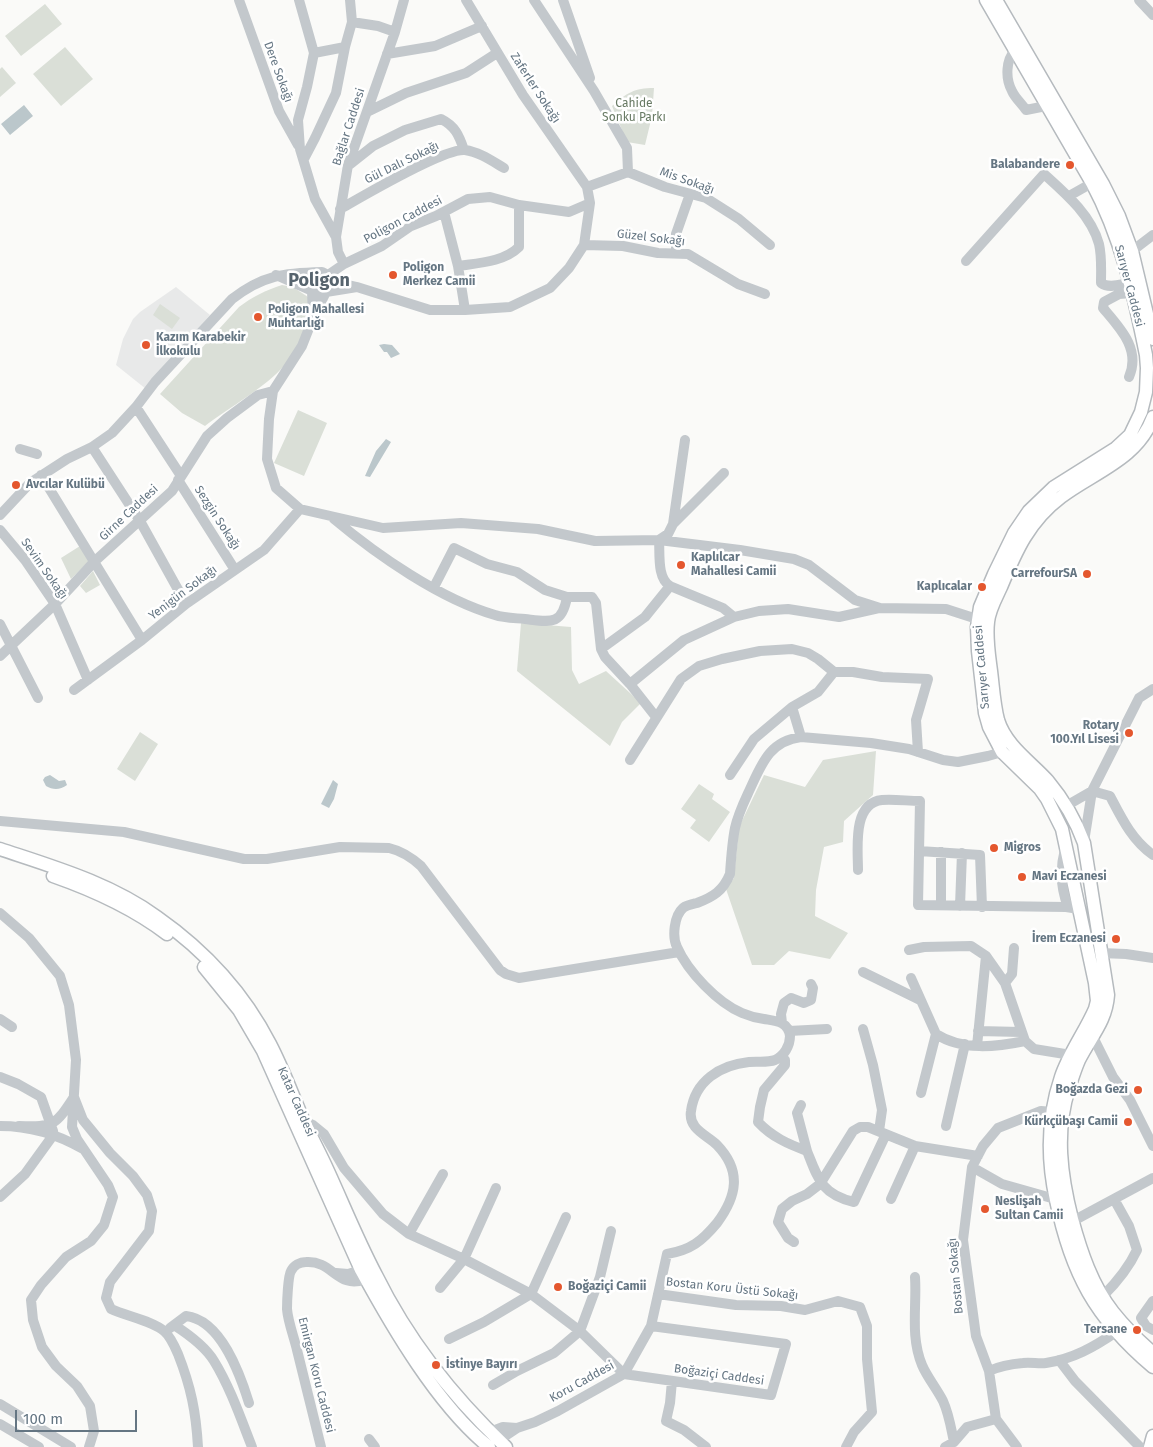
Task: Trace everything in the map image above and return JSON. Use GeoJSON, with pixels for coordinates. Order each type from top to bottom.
{"type":"FeatureCollection","features":[{"type":"Feature","properties":{"kind":"main road","name":"Sarıyer Caddesi"},"geometry":{"type":"LineString","coordinates":[[986,0],[1092,183],[1114,230],[1123,255],[1148,368],[1146,392],[1141,412],[1130,434],[1116,448],[1054,487],[1029,511],[1014,533],[980,607],[983,621],[978,650],[989,727],[1048,799],[1062,829],[1073,908],[1095,983],[1097,1001],[1075,1057],[1068,1093],[1058,1112],[1062,1170],[1063,1234],[1075,1268],[1093,1301],[1116,1332],[1137,1346],[1153,1353]]}},
{"type":"Feature","properties":{"kind":"main road","name":"Sarıyer Caddesi"},"geometry":{"type":"LineString","coordinates":[[996,0],[1103,184],[1119,216],[1132,251],[1153,339]]}},
{"type":"Feature","properties":{"kind":"main road","name":"Sarıyer Caddesi"},"geometry":{"type":"LineString","coordinates":[[983,621],[993,605],[1018,548],[1033,523],[1063,496],[1131,452],[1145,434],[1153,417]]}},
{"type":"Feature","properties":{"kind":"main road","name":"Sarıyer Caddesi"},"geometry":{"type":"LineString","coordinates":[[1007,748],[1048,781],[1066,806],[1084,843],[1108,1000],[1104,1019],[1093,1037],[1075,1057]]}},
{"type":"Feature","properties":{"kind":"main road"},"geometry":{"type":"LineString","coordinates":[[1062,829],[1066,806]]}},
{"type":"Feature","properties":{"kind":"main road"},"geometry":{"type":"LineString","coordinates":[[1065,847],[1076,841],[1084,843]]}},
{"type":"Feature","properties":{"kind":"main road","name":"Katar Caddesi"},"geometry":{"type":"LineString","coordinates":[[0,848],[97,883],[156,916],[186,939],[226,979],[256,1019],[270,1044],[368,1272]]}},
{"type":"Feature","properties":{"kind":"main road","name":"Katar Caddesi"},"geometry":{"type":"LineString","coordinates":[[0,858],[96,892],[130,910],[190,952],[211,975],[239,1010],[263,1051],[368,1272],[423,1352],[493,1442]]}},
{"type":"Feature","properties":{"kind":"main road"},"geometry":{"type":"LineString","coordinates":[[1073,908],[1093,908]]}},
{"type":"Feature","properties":{"kind":"main road","name":"Sarıyer Caddesi"},"geometry":{"type":"LineString","coordinates":[[1061,1197],[1073,1221],[1077,1239],[1102,1296],[1153,1367]]}},
{"type":"Feature","properties":{"kind":"main road"},"geometry":{"type":"LineString","coordinates":[[1137,1346],[1153,1347]]}},
{"type":"Feature","properties":{"kind":"main road"},"geometry":{"type":"LineString","coordinates":[[1137,1346],[1153,1377]]}},
{"type":"Feature","properties":{"kind":"main road"},"geometry":{"type":"LineString","coordinates":[[1150,1447],[1153,1436]]}},
{"type":"Feature","properties":{"kind":"street","name":"Dere Sokağı"},"geometry":{"type":"LineString","coordinates":[[239,0],[279,111],[302,154]]}},
{"type":"Feature","properties":{"kind":"street"},"geometry":{"type":"LineString","coordinates":[[299,0],[314,53],[298,120],[302,154],[315,199],[336,237]]}},
{"type":"Feature","properties":{"kind":"street"},"geometry":{"type":"LineString","coordinates":[[302,154],[315,138],[336,93],[352,22],[350,0]]}},
{"type":"Feature","properties":{"kind":"street","name":"Bağlar Caddesi"},"geometry":{"type":"LineString","coordinates":[[344,264],[338,252],[336,237],[348,165],[395,32],[404,0]]}},
{"type":"Feature","properties":{"kind":"street","name":"Zaferler Sokağı"},"geometry":{"type":"LineString","coordinates":[[466,0],[523,96],[587,186]]}},
{"type":"Feature","properties":{"kind":"street"},"geometry":{"type":"LineString","coordinates":[[0,515],[17,495],[41,475],[67,459],[92,447],[112,433],[136,407],[155,382],[232,299],[254,283],[276,275],[322,272],[330,278],[430,310],[465,310],[510,306],[550,288],[569,268],[584,245],[590,203],[587,186],[628,172],[627,148],[594,91],[534,0]]}},
{"type":"Feature","properties":{"kind":"street"},"geometry":{"type":"LineString","coordinates":[[563,0],[594,91]]}},
{"type":"Feature","properties":{"kind":"street"},"geometry":{"type":"LineString","coordinates":[[1139,0],[1153,15]]}},
{"type":"Feature","properties":{"kind":"street"},"geometry":{"type":"LineString","coordinates":[[352,22],[378,26],[395,32]]}},
{"type":"Feature","properties":{"kind":"street"},"geometry":{"type":"LineString","coordinates":[[387,54],[435,46],[482,26]]}},
{"type":"Feature","properties":{"kind":"street"},"geometry":{"type":"LineString","coordinates":[[314,53],[345,47]]}},
{"type":"Feature","properties":{"kind":"street"},"geometry":{"type":"LineString","coordinates":[[1015,50],[1008,63],[1007,75],[1011,90],[1026,110],[1046,106]]}},
{"type":"Feature","properties":{"kind":"street"},"geometry":{"type":"LineString","coordinates":[[367,112],[406,93],[466,73],[497,53]]}},
{"type":"Feature","properties":{"kind":"street"},"geometry":{"type":"LineString","coordinates":[[348,165],[373,146],[405,130],[441,120],[449,123],[459,134],[464,150],[478,154],[504,168]]}},
{"type":"Feature","properties":{"kind":"street","name":"Gül Dalı Sokağı"},"geometry":{"type":"LineString","coordinates":[[340,208],[401,175],[438,158],[464,150]]}},
{"type":"Feature","properties":{"kind":"street","name":"Mis Sokağı"},"geometry":{"type":"LineString","coordinates":[[628,172],[666,187],[706,198],[731,214],[770,245]]}},
{"type":"Feature","properties":{"kind":"street"},"geometry":{"type":"LineString","coordinates":[[966,260],[1044,174],[1069,196],[1089,223],[1099,243],[1102,267],[1101,283],[1109,286],[1131,288]]}},
{"type":"Feature","properties":{"kind":"street"},"geometry":{"type":"LineString","coordinates":[[1069,196],[1092,183]]}},
{"type":"Feature","properties":{"kind":"street"},"geometry":{"type":"LineString","coordinates":[[676,254],[676,234],[690,194]]}},
{"type":"Feature","properties":{"kind":"street","name":"Poligon Caddesi"},"geometry":{"type":"LineString","coordinates":[[330,278],[344,264],[382,246],[411,226],[468,199],[490,198],[519,206],[569,212],[590,203]]}},
{"type":"Feature","properties":{"kind":"street"},"geometry":{"type":"LineString","coordinates":[[458,266],[497,259],[513,253],[519,247],[519,206]]}},
{"type":"Feature","properties":{"kind":"street"},"geometry":{"type":"LineString","coordinates":[[444,212],[458,266],[465,310]]}},
{"type":"Feature","properties":{"kind":"street"},"geometry":{"type":"LineString","coordinates":[[1132,251],[1153,235]]}},
{"type":"Feature","properties":{"kind":"street","name":"Güzel Sokağı"},"geometry":{"type":"LineString","coordinates":[[584,245],[622,246],[658,252],[688,254],[738,284],[765,294]]}},
{"type":"Feature","properties":{"kind":"street"},"geometry":{"type":"LineString","coordinates":[[313,318],[312,291],[309,282],[314,273]]}},
{"type":"Feature","properties":{"kind":"street"},"geometry":{"type":"LineString","coordinates":[[276,275],[319,294],[357,287]]}},
{"type":"Feature","properties":{"kind":"street"},"geometry":{"type":"LineString","coordinates":[[330,278],[331,288],[326,292],[302,346],[273,391],[269,419],[267,459],[276,488],[300,509],[383,528],[461,523],[538,529],[595,541],[659,540],[794,559],[809,565],[855,600],[880,608]]}},
{"type":"Feature","properties":{"kind":"street"},"geometry":{"type":"LineString","coordinates":[[1129,377],[1133,368],[1132,350],[1125,335],[1103,308],[1104,302],[1131,288]]}},
{"type":"Feature","properties":{"kind":"street","name":"Girne Caddesi"},"geometry":{"type":"LineString","coordinates":[[0,656],[55,604],[95,561],[172,491],[207,436],[258,395],[273,391]]}},
{"type":"Feature","properties":{"kind":"street","name":"Sezgin Sokağı"},"geometry":{"type":"LineString","coordinates":[[136,407],[235,570]]}},
{"type":"Feature","properties":{"kind":"street"},"geometry":{"type":"LineString","coordinates":[[659,540],[668,534],[673,524],[685,440]]}},
{"type":"Feature","properties":{"kind":"street"},"geometry":{"type":"LineString","coordinates":[[92,447],[140,521],[186,604]]}},
{"type":"Feature","properties":{"kind":"street"},"geometry":{"type":"LineString","coordinates":[[20,449],[37,454]]}},
{"type":"Feature","properties":{"kind":"street"},"geometry":{"type":"LineString","coordinates":[[673,524],[724,473]]}},
{"type":"Feature","properties":{"kind":"street"},"geometry":{"type":"LineString","coordinates":[[41,475],[142,640]]}},
{"type":"Feature","properties":{"kind":"street","name":"Yenigün Sokağı"},"geometry":{"type":"LineString","coordinates":[[74,690],[142,640],[186,604],[264,550],[300,509]]}},
{"type":"Feature","properties":{"kind":"street"},"geometry":{"type":"LineString","coordinates":[[332,517],[363,544],[434,588],[471,606],[496,615],[545,622],[559,618],[565,611],[567,597]]}},
{"type":"Feature","properties":{"kind":"street","name":"Sevim Sokağı"},"geometry":{"type":"LineString","coordinates":[[0,530],[25,560],[55,604],[88,680]]}},
{"type":"Feature","properties":{"kind":"street"},"geometry":{"type":"LineString","coordinates":[[659,540],[662,578],[666,584],[723,608],[734,617]]}},
{"type":"Feature","properties":{"kind":"street"},"geometry":{"type":"LineString","coordinates":[[434,588],[454,548],[487,564],[517,572],[545,590],[567,597],[594,598],[601,649],[656,717]]}},
{"type":"Feature","properties":{"kind":"street"},"geometry":{"type":"LineString","coordinates":[[601,649],[645,617],[670,586]]}},
{"type":"Feature","properties":{"kind":"street"},"geometry":{"type":"LineString","coordinates":[[630,684],[684,640],[734,617],[759,611],[788,609],[839,617],[880,608],[946,609],[983,621]]}},
{"type":"Feature","properties":{"kind":"street"},"geometry":{"type":"LineString","coordinates":[[0,624],[38,698]]}},
{"type":"Feature","properties":{"kind":"street"},"geometry":{"type":"LineString","coordinates":[[630,760],[681,679],[699,666],[760,651],[792,649],[813,656],[834,672],[928,679],[916,720],[918,752]]}},
{"type":"Feature","properties":{"kind":"street"},"geometry":{"type":"LineString","coordinates":[[730,775],[754,739],[792,707],[818,692],[834,672]]}},
{"type":"Feature","properties":{"kind":"street"},"geometry":{"type":"LineString","coordinates":[[1084,843],[1092,791],[1139,698],[1153,689]]}},
{"type":"Feature","properties":{"kind":"street"},"geometry":{"type":"LineString","coordinates":[[792,707],[801,737]]}},
{"type":"Feature","properties":{"kind":"street"},"geometry":{"type":"LineString","coordinates":[[827,1029],[785,1027],[777,1020],[752,1016],[725,1003],[706,986],[679,952],[675,943],[675,928],[679,914],[686,907],[714,895],[728,879],[735,830],[740,811],[765,758],[778,745],[790,738],[801,737],[871,743],[958,762],[988,756],[1007,748]]}},
{"type":"Feature","properties":{"kind":"street"},"geometry":{"type":"LineString","coordinates":[[1066,806],[1092,791],[1110,796],[1125,825],[1143,848],[1153,855]]}},
{"type":"Feature","properties":{"kind":"street"},"geometry":{"type":"LineString","coordinates":[[858,870],[860,818],[867,807],[880,800],[920,801],[918,905],[1073,908]]}},
{"type":"Feature","properties":{"kind":"street"},"geometry":{"type":"LineString","coordinates":[[0,821],[124,832],[244,859],[267,859],[340,847],[389,848],[396,850],[412,858],[421,866],[500,970],[512,977],[519,978],[679,952]]}},
{"type":"Feature","properties":{"kind":"street"},"geometry":{"type":"LineString","coordinates":[[919,851],[980,854],[982,907]]}},
{"type":"Feature","properties":{"kind":"street"},"geometry":{"type":"LineString","coordinates":[[941,852],[941,906]]}},
{"type":"Feature","properties":{"kind":"street"},"geometry":{"type":"LineString","coordinates":[[960,906],[962,854]]}},
{"type":"Feature","properties":{"kind":"street"},"geometry":{"type":"LineString","coordinates":[[0,912],[29,938],[60,976],[69,1005],[76,1060],[72,1126],[77,1139],[108,1185],[113,1197],[104,1224],[95,1236],[66,1257],[41,1285],[31,1300],[33,1320],[42,1347],[56,1366],[77,1386],[90,1406],[94,1431],[89,1447]]}},
{"type":"Feature","properties":{"kind":"street"},"geometry":{"type":"LineString","coordinates":[[909,950],[924,947],[971,946],[986,956],[1004,983],[1023,1036],[1034,1049],[1075,1057]]}},
{"type":"Feature","properties":{"kind":"street"},"geometry":{"type":"LineString","coordinates":[[1004,983],[1012,974],[1014,948]]}},
{"type":"Feature","properties":{"kind":"street"},"geometry":{"type":"LineString","coordinates":[[1100,953],[1153,958]]}},
{"type":"Feature","properties":{"kind":"street"},"geometry":{"type":"LineString","coordinates":[[977,1046],[986,956]]}},
{"type":"Feature","properties":{"kind":"street"},"geometry":{"type":"LineString","coordinates":[[863,972],[920,1000]]}},
{"type":"Feature","properties":{"kind":"street"},"geometry":{"type":"LineString","coordinates":[[911,978],[936,1034],[943,1038],[977,1046],[1000,1046],[1023,1036]]}},
{"type":"Feature","properties":{"kind":"street"},"geometry":{"type":"LineString","coordinates":[[807,1151],[784,1142],[766,1131],[758,1122],[764,1090],[785,1065],[784,1058],[781,1056],[789,1043],[781,1014],[784,1003],[790,998],[804,1003],[811,1000],[813,988],[810,984]]}},
{"type":"Feature","properties":{"kind":"street"},"geometry":{"type":"LineString","coordinates":[[0,1018],[12,1027]]}},
{"type":"Feature","properties":{"kind":"street"},"geometry":{"type":"LineString","coordinates":[[801,1105],[797,1113],[807,1151],[820,1184],[843,1200],[854,1202],[882,1133],[882,1110],[873,1065],[863,1029]]}},
{"type":"Feature","properties":{"kind":"street"},"geometry":{"type":"LineString","coordinates":[[978,1032],[1023,1036]]}},
{"type":"Feature","properties":{"kind":"street"},"geometry":{"type":"LineString","coordinates":[[921,1093],[936,1034]]}},
{"type":"Feature","properties":{"kind":"street"},"geometry":{"type":"LineString","coordinates":[[1093,1037],[1113,1076],[1130,1100],[1153,1146]]}},
{"type":"Feature","properties":{"kind":"street"},"geometry":{"type":"LineString","coordinates":[[946,1126],[965,1044]]}},
{"type":"Feature","properties":{"kind":"street","name":"Koru Caddesi"},"geometry":{"type":"LineString","coordinates":[[493,1442],[502,1428],[517,1428],[535,1422],[624,1374],[651,1326],[668,1254],[681,1252],[693,1247],[702,1239],[725,1210],[734,1189],[734,1178],[725,1156],[691,1122],[691,1107],[699,1089],[711,1075],[727,1066],[774,1060],[781,1056]]}},
{"type":"Feature","properties":{"kind":"street"},"geometry":{"type":"LineString","coordinates":[[0,1077],[18,1084],[41,1097],[53,1129]]}},
{"type":"Feature","properties":{"kind":"street"},"geometry":{"type":"LineString","coordinates":[[0,1197],[25,1174],[74,1097]]}},
{"type":"Feature","properties":{"kind":"street"},"geometry":{"type":"LineString","coordinates":[[74,1097],[83,1120],[110,1153],[133,1176],[147,1195],[152,1211],[149,1231],[110,1282],[106,1298],[112,1309],[154,1325],[190,1335],[214,1360],[227,1386],[252,1447]]}},
{"type":"Feature","properties":{"kind":"street","name":"Bostan Sokağı"},"geometry":{"type":"LineString","coordinates":[[1017,1447],[996,1419],[989,1370],[976,1336],[963,1240],[972,1167],[982,1146],[998,1128],[1041,1111],[1058,1112]]}},
{"type":"Feature","properties":{"kind":"street"},"geometry":{"type":"LineString","coordinates":[[304,1121],[319,1129],[344,1168],[383,1214],[409,1234],[464,1259],[531,1294],[580,1331],[624,1374]]}},
{"type":"Feature","properties":{"kind":"street"},"geometry":{"type":"LineString","coordinates":[[0,1126],[53,1129],[84,1149]]}},
{"type":"Feature","properties":{"kind":"street"},"geometry":{"type":"LineString","coordinates":[[794,1242],[788,1238],[778,1222],[782,1209],[792,1201],[808,1194],[820,1184],[853,1131],[860,1127],[868,1127],[915,1146],[978,1156]]}},
{"type":"Feature","properties":{"kind":"street"},"geometry":{"type":"LineString","coordinates":[[892,1199],[915,1146]]}},
{"type":"Feature","properties":{"kind":"street"},"geometry":{"type":"LineString","coordinates":[[972,1167],[1002,1184],[1061,1197]]}},
{"type":"Feature","properties":{"kind":"street"},"geometry":{"type":"LineString","coordinates":[[409,1234],[443,1174]]}},
{"type":"Feature","properties":{"kind":"street"},"geometry":{"type":"LineString","coordinates":[[1073,1221],[1153,1178]]}},
{"type":"Feature","properties":{"kind":"street"},"geometry":{"type":"LineString","coordinates":[[440,1288],[464,1259],[496,1188]]}},
{"type":"Feature","properties":{"kind":"street"},"geometry":{"type":"LineString","coordinates":[[1102,1296],[1114,1285],[1132,1260],[1136,1250],[1129,1226],[1114,1199]]}},
{"type":"Feature","properties":{"kind":"street"},"geometry":{"type":"LineString","coordinates":[[449,1339],[484,1322],[531,1294],[566,1217]]}},
{"type":"Feature","properties":{"kind":"street"},"geometry":{"type":"LineString","coordinates":[[493,1386],[517,1371],[554,1353],[580,1331],[600,1277],[612,1231]]}},
{"type":"Feature","properties":{"kind":"street","name":"Emirgan Koru Caddesi"},"geometry":{"type":"LineString","coordinates":[[321,1447],[287,1309],[289,1272],[295,1265],[307,1262],[320,1264],[336,1273],[368,1272]]}},
{"type":"Feature","properties":{"kind":"street"},"geometry":{"type":"LineString","coordinates":[[916,1277],[914,1317],[917,1348],[922,1365],[947,1411],[949,1445]]}},
{"type":"Feature","properties":{"kind":"street","name":"Bostan Koru Üstü Sokağı"},"geometry":{"type":"LineString","coordinates":[[658,1294],[736,1305],[781,1306],[804,1310],[838,1301],[860,1306],[867,1326],[867,1359],[872,1412],[854,1432],[846,1447]]}},
{"type":"Feature","properties":{"kind":"street"},"geometry":{"type":"LineString","coordinates":[[1153,1301],[1142,1318],[1146,1326],[1153,1330]]}},
{"type":"Feature","properties":{"kind":"street"},"geometry":{"type":"LineString","coordinates":[[198,1447],[197,1422],[189,1381],[175,1348],[174,1329],[186,1316],[196,1317],[209,1325],[238,1369],[249,1403]]}},
{"type":"Feature","properties":{"kind":"street","name":"Boğaziçi Caddesi"},"geometry":{"type":"LineString","coordinates":[[624,1374],[771,1395],[786,1344],[651,1326]]}},
{"type":"Feature","properties":{"kind":"street"},"geometry":{"type":"LineString","coordinates":[[174,1329],[175,1348]]}},
{"type":"Feature","properties":{"kind":"street"},"geometry":{"type":"LineString","coordinates":[[989,1370],[1003,1365],[1045,1363],[1072,1357],[1094,1347],[1116,1332]]}},
{"type":"Feature","properties":{"kind":"street"},"geometry":{"type":"LineString","coordinates":[[1059,1360],[1075,1381],[1140,1447]]}},
{"type":"Feature","properties":{"kind":"street"},"geometry":{"type":"LineString","coordinates":[[672,1381],[666,1421],[684,1430],[706,1447]]}},
{"type":"Feature","properties":{"kind":"street"},"geometry":{"type":"LineString","coordinates":[[0,1404],[71,1447]]}},
{"type":"Feature","properties":{"kind":"street"},"geometry":{"type":"LineString","coordinates":[[949,1445],[968,1427],[996,1419]]}},
{"type":"Feature","properties":{"kind":"street"},"geometry":{"type":"LineString","coordinates":[[0,1424],[39,1447]]}},
{"type":"Feature","properties":{"kind":"shaded area"},"geometry":{"type":"Polygon","coordinates":[[[24,105],[33,116],[10,135],[1,124],[24,105]]]}},
{"type":"Feature","properties":{"kind":"shaded area"},"geometry":{"type":"Polygon","coordinates":[[[176,287],[210,315],[146,389],[116,365],[123,339],[133,319],[140,312],[176,287]]]}},
{"type":"Feature","properties":{"kind":"shaded area"},"geometry":{"type":"Polygon","coordinates":[[[379,345],[392,345],[400,354],[391,358],[379,345]]]}},
{"type":"Feature","properties":{"kind":"shaded area"},"geometry":{"type":"Polygon","coordinates":[[[386,439],[391,442],[370,477],[365,476],[376,451],[386,439]]]}},
{"type":"Feature","properties":{"kind":"shaded area"},"geometry":{"type":"Polygon","coordinates":[[[50,775],[59,781],[65,780],[67,785],[56,789],[46,786],[43,780],[50,775]]]}},
{"type":"Feature","properties":{"kind":"shaded area"},"geometry":{"type":"Polygon","coordinates":[[[333,780],[338,784],[334,799],[329,808],[321,804],[333,780]]]}},
{"type":"Feature","properties":{"kind":"green space"},"geometry":{"type":"Polygon","coordinates":[[[45,4],[62,24],[21,56],[5,36],[45,4]]]}},
{"type":"Feature","properties":{"kind":"green space"},"geometry":{"type":"Polygon","coordinates":[[[65,47],[93,79],[61,106],[33,74],[65,47]]]}},
{"type":"Feature","properties":{"kind":"green space"},"geometry":{"type":"Polygon","coordinates":[[[2,67],[16,83],[0,97],[0,69],[2,67]]]}},
{"type":"Feature","properties":{"kind":"green space","name":"Cahide Sonku Parkı"},"geometry":{"type":"Polygon","coordinates":[[[654,88],[652,116],[645,145],[627,142],[612,106],[631,92],[654,88]]]}},
{"type":"Feature","properties":{"kind":"green space"},"geometry":{"type":"Polygon","coordinates":[[[282,285],[293,287],[308,297],[308,316],[303,335],[295,352],[269,380],[205,426],[182,413],[160,394],[239,307],[259,294],[282,285]]]}},
{"type":"Feature","properties":{"kind":"green space"},"geometry":{"type":"Polygon","coordinates":[[[160,304],[180,318],[172,329],[153,315],[160,304]]]}},
{"type":"Feature","properties":{"kind":"green space"},"geometry":{"type":"Polygon","coordinates":[[[298,410],[327,423],[304,476],[274,463],[298,410]]]}},
{"type":"Feature","properties":{"kind":"green space"},"geometry":{"type":"Polygon","coordinates":[[[80,546],[89,561],[71,579],[61,558],[80,546]]]}},
{"type":"Feature","properties":{"kind":"green space"},"geometry":{"type":"Polygon","coordinates":[[[93,571],[100,585],[86,593],[80,586],[93,571]]]}},
{"type":"Feature","properties":{"kind":"green space"},"geometry":{"type":"Polygon","coordinates":[[[521,623],[571,627],[572,670],[579,684],[606,671],[641,703],[622,722],[610,746],[517,671],[521,623]]]}},
{"type":"Feature","properties":{"kind":"green space"},"geometry":{"type":"Polygon","coordinates":[[[140,732],[158,744],[135,781],[117,769],[140,732]]]}},
{"type":"Feature","properties":{"kind":"green space"},"geometry":{"type":"Polygon","coordinates":[[[876,751],[873,795],[844,821],[843,842],[824,847],[816,890],[815,916],[848,933],[830,959],[789,951],[774,965],[752,965],[726,889],[734,878],[739,827],[764,775],[805,787],[823,760],[876,751]]]}},
{"type":"Feature","properties":{"kind":"green space"},"geometry":{"type":"Polygon","coordinates":[[[699,784],[714,794],[712,799],[730,812],[709,842],[690,828],[696,820],[681,809],[699,784]]]}},
{"type":"Feature","properties":{"kind":"place","name":"Balabandere"},"geometry":{"type":"Point","coordinates":[1070,165]}},
{"type":"Feature","properties":{"kind":"place","name":"Poligon Merkez Camii"},"geometry":{"type":"Point","coordinates":[393,275]}},
{"type":"Feature","properties":{"kind":"place","name":"Poligon Mahallesi Muhtarlığı"},"geometry":{"type":"Point","coordinates":[258,317]}},
{"type":"Feature","properties":{"kind":"place","name":"Kazım Karabekir İlkokulu"},"geometry":{"type":"Point","coordinates":[146,345]}},
{"type":"Feature","properties":{"kind":"place","name":"Avcılar Kulübü"},"geometry":{"type":"Point","coordinates":[16,485]}},
{"type":"Feature","properties":{"kind":"place","name":"Kaplılcar Mahallesi Camii"},"geometry":{"type":"Point","coordinates":[681,565]}},
{"type":"Feature","properties":{"kind":"place","name":"CarrefourSA"},"geometry":{"type":"Point","coordinates":[1087,574]}},
{"type":"Feature","properties":{"kind":"place","name":"Kaplıcalar"},"geometry":{"type":"Point","coordinates":[982,587]}},
{"type":"Feature","properties":{"kind":"place","name":"Rotary 100.Yıl Lisesi"},"geometry":{"type":"Point","coordinates":[1129,733]}},
{"type":"Feature","properties":{"kind":"place","name":"Migros"},"geometry":{"type":"Point","coordinates":[994,848]}},
{"type":"Feature","properties":{"kind":"place","name":"Mavi Eczanesi"},"geometry":{"type":"Point","coordinates":[1022,877]}},
{"type":"Feature","properties":{"kind":"place","name":"İrem Eczanesi"},"geometry":{"type":"Point","coordinates":[1116,939]}},
{"type":"Feature","properties":{"kind":"place","name":"Boğazda Gezi"},"geometry":{"type":"Point","coordinates":[1138,1090]}},
{"type":"Feature","properties":{"kind":"place","name":"Kürkçübaşı Camii"},"geometry":{"type":"Point","coordinates":[1128,1122]}},
{"type":"Feature","properties":{"kind":"place","name":"Neslişah Sultan Camii"},"geometry":{"type":"Point","coordinates":[985,1209]}},
{"type":"Feature","properties":{"kind":"place","name":"Boğaziçi Camii"},"geometry":{"type":"Point","coordinates":[558,1287]}},
{"type":"Feature","properties":{"kind":"place","name":"Tersane"},"geometry":{"type":"Point","coordinates":[1137,1330]}},
{"type":"Feature","properties":{"kind":"place","name":"İstinye Bayırı"},"geometry":{"type":"Point","coordinates":[436,1365]}},
{"type":"Feature","properties":{"kind":"district","name":"Poligon"},"geometry":{"type":"Point","coordinates":[319,281]}}]}
